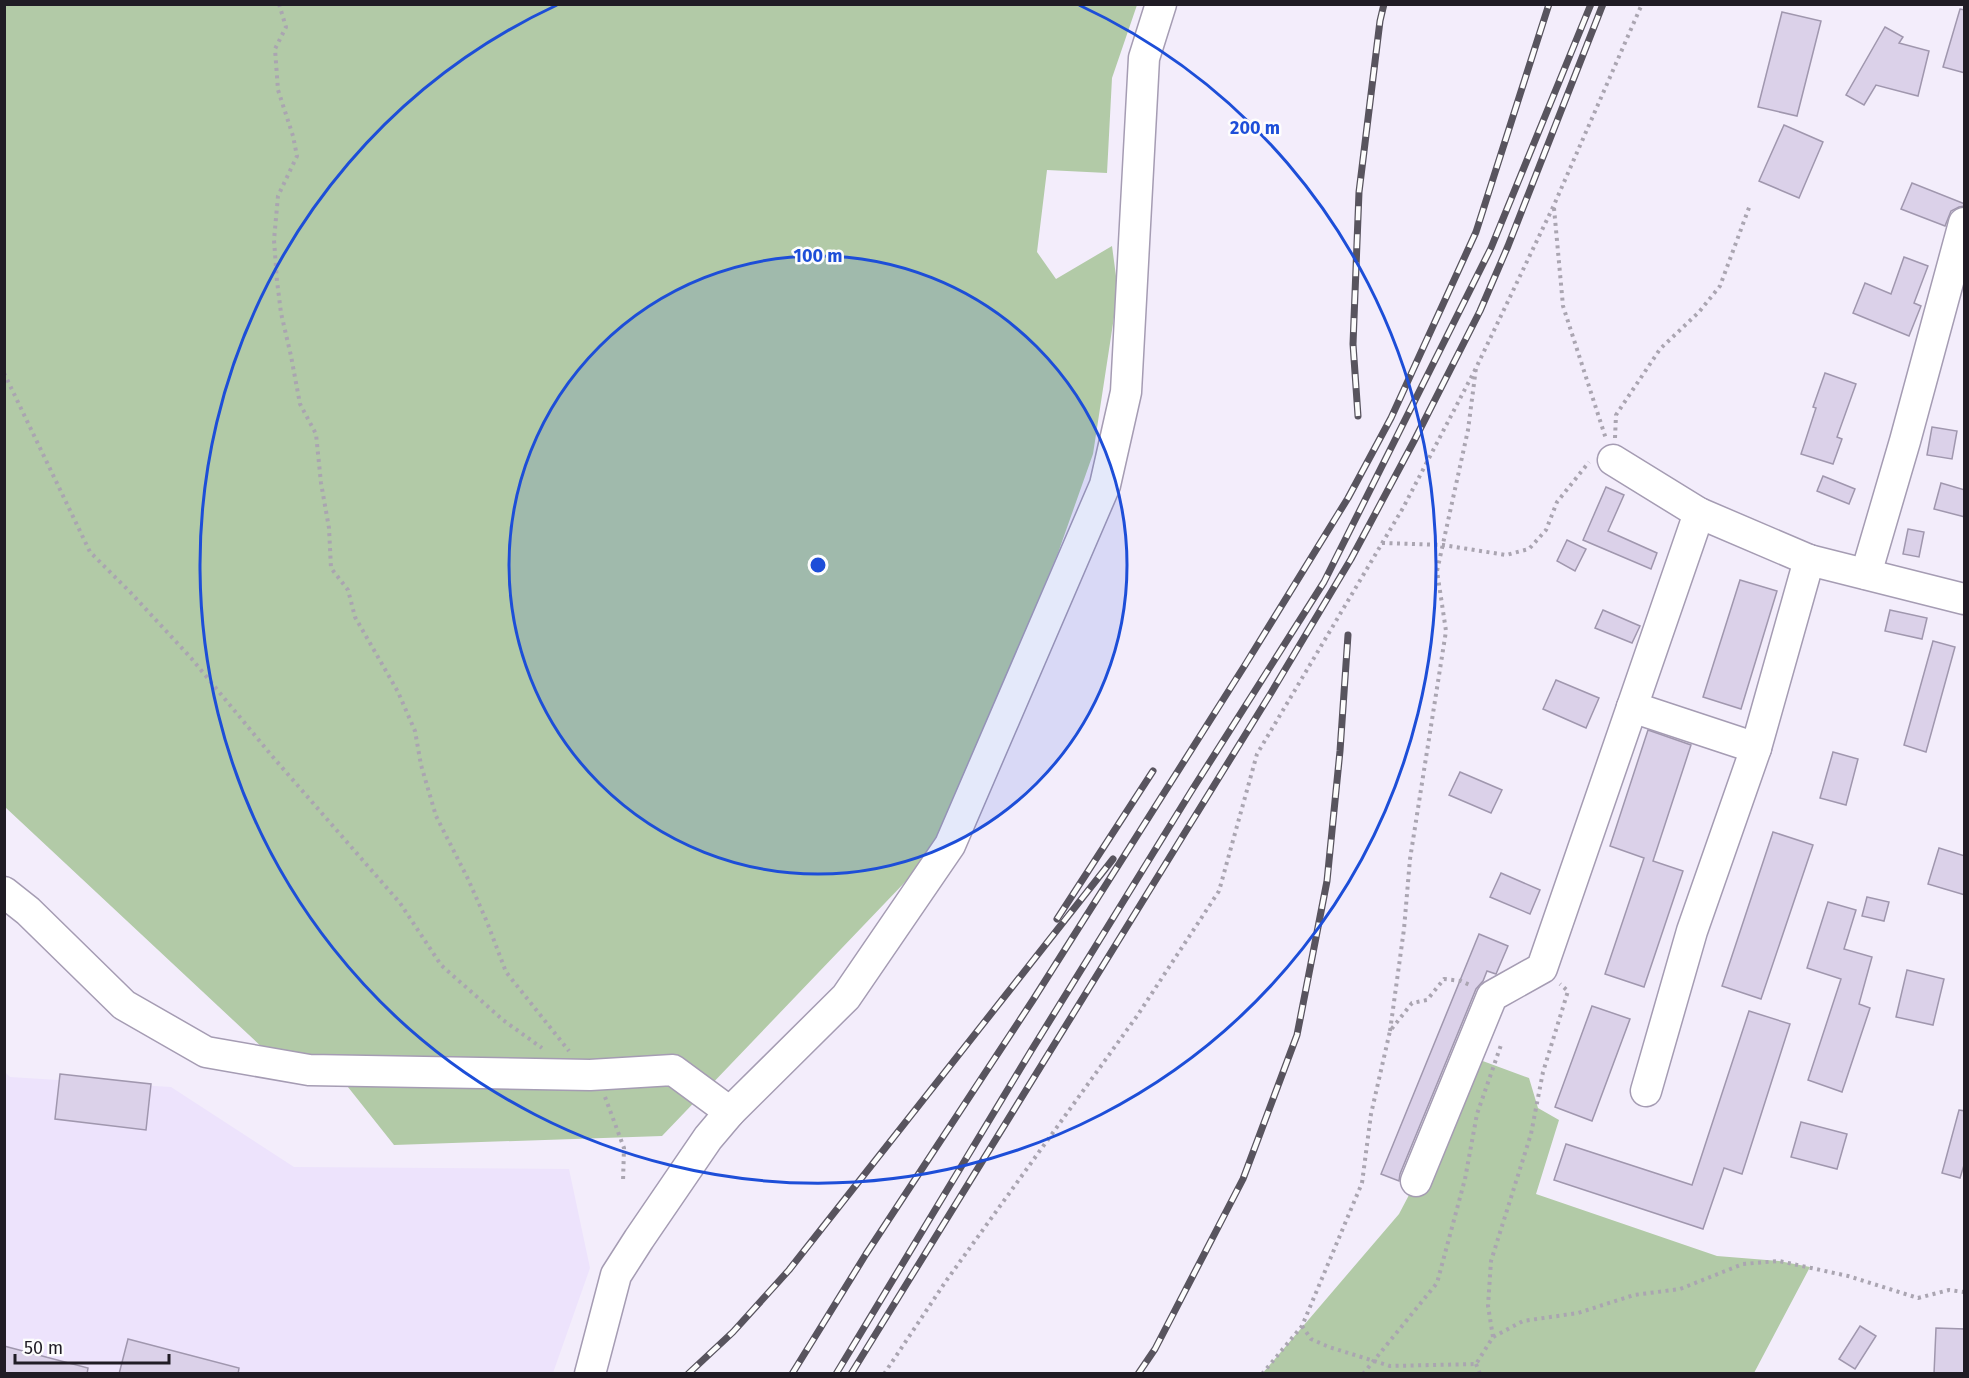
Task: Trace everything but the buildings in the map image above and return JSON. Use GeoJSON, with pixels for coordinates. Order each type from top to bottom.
{"type":"FeatureCollection","features":[{"type":"Feature","properties":{"kind":"street"},"geometry":{"type":"LineString","coordinates":[[590,1374],[616,1275],[639,1239],[708,1138],[730,1112],[846,997],[950,845],[1105,485],[1126,392],[1144,58],[1161,4]]}},
{"type":"Feature","properties":{"kind":"street"},"geometry":{"type":"LineString","coordinates":[[1866,574],[1965,223]]}},
{"type":"Feature","properties":{"kind":"street"},"geometry":{"type":"LineString","coordinates":[[1613,460],[1699,513],[1809,560],[1965,599]]}},
{"type":"Feature","properties":{"kind":"street"},"geometry":{"type":"LineString","coordinates":[[1416,1181],[1492,996],[1542,968],[1699,513]]}},
{"type":"Feature","properties":{"kind":"street"},"geometry":{"type":"LineString","coordinates":[[1646,1091],[1692,931],[1756,748],[1809,560]]}},
{"type":"Feature","properties":{"kind":"street"},"geometry":{"type":"LineString","coordinates":[[1632,707],[1756,748]]}},
{"type":"Feature","properties":{"kind":"street"},"geometry":{"type":"LineString","coordinates":[[4,892],[28,911],[123,1005],[206,1052],[309,1070],[590,1075],[673,1070],[730,1112]]}},
{"type":"Feature","properties":{"kind":"path"},"geometry":{"type":"LineString","coordinates":[[279,4],[286,27],[275,49],[278,90],[297,156],[278,196],[274,240],[277,281],[281,313],[300,404],[316,434],[329,528],[330,568],[348,590],[355,617],[398,692],[415,731],[421,765],[436,816],[468,879],[506,972],[590,1075],[607,1100],[624,1148],[623,1182]]}},
{"type":"Feature","properties":{"kind":"path"},"geometry":{"type":"LineString","coordinates":[[884,1374],[946,1281],[1137,1016],[1219,891],[1257,754],[1403,508],[1476,368],[1554,205],[1642,4]]}},
{"type":"Feature","properties":{"kind":"path"},"geometry":{"type":"LineString","coordinates":[[1554,205],[1563,306],[1613,460]]}},
{"type":"Feature","properties":{"kind":"path"},"geometry":{"type":"LineString","coordinates":[[1613,460],[1616,415],[1660,349],[1699,312],[1720,286],[1749,205]]}},
{"type":"Feature","properties":{"kind":"path"},"geometry":{"type":"LineString","coordinates":[[1262,1374],[1302,1326],[1362,1183],[1371,1114],[1390,1031],[1404,929],[1410,859],[1446,631],[1437,571],[1468,430],[1476,368]]}},
{"type":"Feature","properties":{"kind":"path"},"geometry":{"type":"LineString","coordinates":[[4,373],[90,552],[191,658],[272,756],[400,903],[441,965],[502,1020],[545,1051]]}},
{"type":"Feature","properties":{"kind":"path"},"geometry":{"type":"LineString","coordinates":[[1382,543],[1443,545],[1506,555],[1529,549],[1546,530],[1557,502],[1592,459],[1613,460]]}},
{"type":"Feature","properties":{"kind":"path"},"geometry":{"type":"LineString","coordinates":[[1493,1337],[1488,1306],[1491,1261],[1531,1134],[1543,1072],[1568,991],[1542,968]]}},
{"type":"Feature","properties":{"kind":"path"},"geometry":{"type":"LineString","coordinates":[[1390,1031],[1412,1003],[1427,1000],[1444,979],[1461,981],[1492,996]]}},
{"type":"Feature","properties":{"kind":"path"},"geometry":{"type":"LineString","coordinates":[[1362,1374],[1437,1283],[1465,1179],[1477,1114],[1503,1041]]}},
{"type":"Feature","properties":{"kind":"path"},"geometry":{"type":"LineString","coordinates":[[1476,1364],[1493,1337],[1524,1321],[1578,1313],[1634,1295],[1680,1289],[1743,1264],[1779,1261],[1848,1276],[1918,1298],[1949,1290],[1965,1292]]}},
{"type":"Feature","properties":{"kind":"path"},"geometry":{"type":"LineString","coordinates":[[1302,1326],[1311,1339],[1389,1366],[1476,1364]]}},
{"type":"Feature","properties":{"kind":"path"},"geometry":{"type":"LineString","coordinates":[[1476,1364],[1480,1374]]}},
{"type":"Feature","properties":{"kind":"shaded area"},"geometry":{"type":"Polygon","coordinates":[[[4,1071],[10,1077],[171,1087],[294,1167],[569,1169],[590,1268],[553,1373],[5,1373],[4,1071]]]}},
{"type":"Feature","properties":{"kind":"green space"},"geometry":{"type":"Polygon","coordinates":[[[4,5],[1137,5],[1112,78],[1107,173],[1047,170],[1037,252],[1056,279],[1112,246],[1118,291],[1093,454],[1058,553],[930,856],[662,1136],[394,1145],[340,1077],[294,1077],[5,807],[4,5]]]}},
{"type":"Feature","properties":{"kind":"green space"},"geometry":{"type":"Polygon","coordinates":[[[1480,1060],[1529,1078],[1538,1108],[1559,1120],[1536,1194],[1717,1256],[1779,1261],[1810,1267],[1754,1373],[1262,1374],[1399,1214],[1480,1060]]]}},
{"type":"Feature","properties":{"kind":"railway"},"geometry":{"type":"LineString","coordinates":[[1358,416],[1353,344],[1359,192],[1384,4]]}},
{"type":"Feature","properties":{"kind":"railway"},"geometry":{"type":"LineString","coordinates":[[792,1374],[866,1254],[1033,1000],[1348,498],[1391,418],[1476,232],[1549,4]]}},
{"type":"Feature","properties":{"kind":"railway"},"geometry":{"type":"LineString","coordinates":[[836,1374],[1031,1051],[1324,582],[1491,248],[1591,4]]}},
{"type":"Feature","properties":{"kind":"railway"},"geometry":{"type":"LineString","coordinates":[[851,1374],[1271,693],[1351,559],[1480,311],[1508,246],[1603,4]]}},
{"type":"Feature","properties":{"kind":"railway"},"geometry":{"type":"LineString","coordinates":[[1138,1374],[1155,1349],[1243,1179],[1297,1035],[1327,881],[1340,751],[1348,635]]}},
{"type":"Feature","properties":{"kind":"railway"},"geometry":{"type":"LineString","coordinates":[[1057,919],[1153,771]]}},
{"type":"Feature","properties":{"kind":"railway"},"geometry":{"type":"LineString","coordinates":[[688,1374],[733,1332],[789,1270],[1113,859]]}}]}
